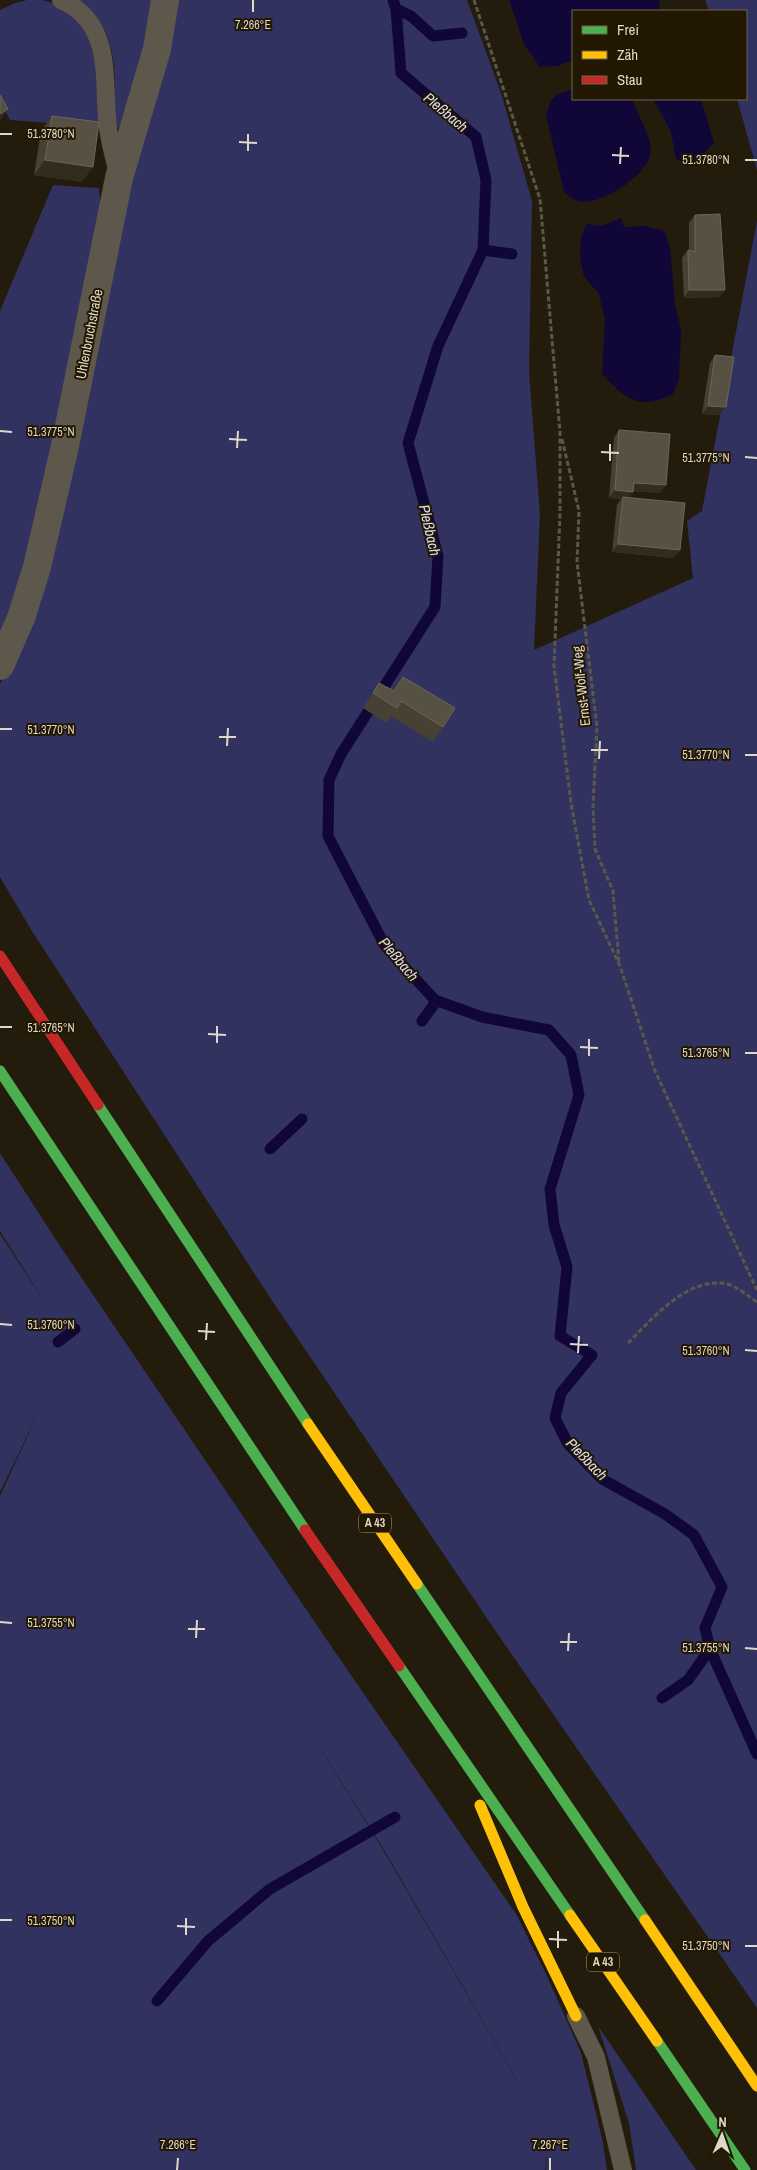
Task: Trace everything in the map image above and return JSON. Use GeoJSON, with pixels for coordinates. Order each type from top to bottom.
{"type":"FeatureCollection","features":[{"type":"Feature","properties":{"kind":"highway","name":"A 43"},"geometry":{"type":"LineString","coordinates":[[0,956],[302,1414],[757,2086]]}},
{"type":"Feature","properties":{"kind":"highway","name":"A 43"},"geometry":{"type":"LineString","coordinates":[[0,1071],[227,1415],[745,2170]]}},
{"type":"Feature","properties":{"kind":"highway"},"geometry":{"type":"LineString","coordinates":[[459,1755],[523,1907],[576,2016]]}},
{"type":"Feature","properties":{"kind":"street","name":"Uhlenbruchstraße"},"geometry":{"type":"LineString","coordinates":[[0,666],[21,618],[37,567],[87,344],[119,178],[157,49],[165,0]]}},
{"type":"Feature","properties":{"kind":"lane"},"geometry":{"type":"LineString","coordinates":[[61,0],[74,6],[94,28],[106,67],[108,128],[119,178]]}},
{"type":"Feature","properties":{"kind":"lane"},"geometry":{"type":"LineString","coordinates":[[576,2016],[596,2057],[623,2170]]}},
{"type":"Feature","properties":{"kind":"path"},"geometry":{"type":"LineString","coordinates":[[474,0],[506,90],[540,199],[560,432],[560,513],[554,666],[570,802],[589,900],[620,966],[655,1071],[757,1290]]}},
{"type":"Feature","properties":{"kind":"path","name":"Ernst-Wolf-Weg"},"geometry":{"type":"LineString","coordinates":[[560,432],[579,511],[577,562],[597,727],[593,806],[595,849],[613,891],[620,966]]}},
{"type":"Feature","properties":{"kind":"path"},"geometry":{"type":"LineString","coordinates":[[628,1343],[662,1309],[699,1285],[728,1284],[757,1302]]}},
{"type":"Feature","properties":{"kind":"shaded area"},"geometry":{"type":"Polygon","coordinates":[[[27,0],[42,0],[56,4],[88,28],[98,75],[100,127],[10,120],[0,102],[0,10],[27,0]]]}},
{"type":"Feature","properties":{"kind":"shaded area"},"geometry":{"type":"Polygon","coordinates":[[[78,0],[158,0],[123,128],[114,127],[115,77],[112,51],[108,39],[99,21],[78,0]]]}},
{"type":"Feature","properties":{"kind":"shaded area"},"geometry":{"type":"Polygon","coordinates":[[[173,0],[467,0],[501,93],[532,201],[529,373],[540,514],[534,650],[693,578],[687,521],[702,511],[757,221],[757,2008],[499,1636],[271,1299],[30,928],[0,877],[0,684],[22,637],[173,0]]]}},
{"type":"Feature","properties":{"kind":"shaded area"},"geometry":{"type":"Polygon","coordinates":[[[509,0],[660,0],[658,10],[572,10],[572,60],[557,66],[540,67],[524,44],[509,0]]]}},
{"type":"Feature","properties":{"kind":"shaded area"},"geometry":{"type":"Polygon","coordinates":[[[705,0],[757,0],[757,170],[737,100],[747,100],[747,10],[709,10],[705,0]]]}},
{"type":"Feature","properties":{"kind":"shaded area"},"geometry":{"type":"Polygon","coordinates":[[[572,89],[572,100],[632,100],[646,131],[651,150],[649,159],[643,168],[626,185],[604,197],[584,202],[573,199],[564,192],[546,116],[551,100],[558,94],[572,89]]]}},
{"type":"Feature","properties":{"kind":"shaded area"},"geometry":{"type":"Polygon","coordinates":[[[654,100],[701,100],[714,143],[698,159],[686,165],[676,159],[671,132],[654,100]]]}},
{"type":"Feature","properties":{"kind":"shaded area"},"geometry":{"type":"Polygon","coordinates":[[[53,185],[99,188],[101,218],[45,499],[0,647],[0,311],[53,185]]]}},
{"type":"Feature","properties":{"kind":"shaded area"},"geometry":{"type":"Polygon","coordinates":[[[621,218],[624,227],[645,226],[665,231],[670,248],[675,304],[681,330],[679,379],[673,394],[651,402],[642,402],[626,396],[602,374],[605,319],[599,294],[584,277],[580,258],[581,236],[587,224],[601,226],[621,218]]]}},
{"type":"Feature","properties":{"kind":"shaded area"},"geometry":{"type":"Polygon","coordinates":[[[0,1153],[60,1246],[333,1649],[516,1914],[547,1976],[581,2053],[602,2138],[607,2170],[546,2170],[547,2154],[545,2170],[0,2170],[0,1496],[41,1407],[0,1492],[0,1234],[46,1304],[0,1231],[0,1153]],[[300,1716],[382,1848],[549,2136],[383,1848],[300,1716]]]}},
{"type":"Feature","properties":{"kind":"shaded area"},"geometry":{"type":"Polygon","coordinates":[[[598,2026],[696,2170],[636,2170],[629,2123],[598,2026]]]}},
{"type":"Feature","properties":{"kind":"building"},"geometry":{"type":"Polygon","coordinates":[[[0,95],[8,109],[0,114],[0,95]]]}},
{"type":"Feature","properties":{"kind":"building"},"geometry":{"type":"Polygon","coordinates":[[[52,116],[99,122],[93,167],[45,160],[52,116]]]}},
{"type":"Feature","properties":{"kind":"building"},"geometry":{"type":"Polygon","coordinates":[[[720,214],[725,290],[689,290],[688,250],[695,252],[695,215],[720,214]]]}},
{"type":"Feature","properties":{"kind":"building"},"geometry":{"type":"Polygon","coordinates":[[[715,355],[734,357],[726,407],[708,406],[715,355]]]}},
{"type":"Feature","properties":{"kind":"building"},"geometry":{"type":"Polygon","coordinates":[[[619,430],[670,434],[666,485],[634,483],[633,492],[615,490],[619,430]]]}},
{"type":"Feature","properties":{"kind":"building"},"geometry":{"type":"Polygon","coordinates":[[[623,497],[685,503],[680,550],[618,544],[623,497]]]}},
{"type":"Feature","properties":{"kind":"building"},"geometry":{"type":"Polygon","coordinates":[[[403,677],[455,708],[443,727],[401,701],[397,708],[373,693],[379,683],[394,691],[403,677]]]}},
{"type":"Feature","properties":{"kind":"waterway","name":"Pleßbach"},"geometry":{"type":"LineString","coordinates":[[393,0],[396,9],[401,73],[476,137],[486,180],[483,250],[438,346],[408,443],[438,556],[435,607],[341,754],[329,780],[328,836],[385,946],[435,1000],[482,1017],[549,1030],[571,1055],[579,1095],[550,1189],[554,1225],[567,1267],[560,1336],[592,1355],[561,1393],[555,1418],[568,1444],[602,1479],[665,1514],[694,1535],[722,1587],[705,1628],[710,1649],[757,1754]]}},
{"type":"Feature","properties":{"kind":"waterway"},"geometry":{"type":"LineString","coordinates":[[396,9],[411,16],[433,36],[462,33]]}},
{"type":"Feature","properties":{"kind":"waterway"},"geometry":{"type":"LineString","coordinates":[[483,250],[512,254]]}},
{"type":"Feature","properties":{"kind":"waterway"},"geometry":{"type":"LineString","coordinates":[[422,1021],[435,1000]]}},
{"type":"Feature","properties":{"kind":"waterway"},"geometry":{"type":"LineString","coordinates":[[270,1149],[302,1119]]}},
{"type":"Feature","properties":{"kind":"waterway"},"geometry":{"type":"LineString","coordinates":[[58,1342],[75,1329]]}},
{"type":"Feature","properties":{"kind":"waterway"},"geometry":{"type":"LineString","coordinates":[[662,1698],[688,1680],[710,1649]]}},
{"type":"Feature","properties":{"kind":"waterway"},"geometry":{"type":"LineString","coordinates":[[157,2001],[208,1941],[270,1889],[395,1817]]}},
{"type":"Feature","properties":{"kind":"traffic: fast"},"geometry":{"type":"LineString","coordinates":[[0,1071],[305,1530]]}},
{"type":"Feature","properties":{"kind":"traffic: fast"},"geometry":{"type":"LineString","coordinates":[[98,1105],[308,1424]]}},
{"type":"Feature","properties":{"kind":"traffic: fast"},"geometry":{"type":"LineString","coordinates":[[417,1584],[645,1920]]}},
{"type":"Feature","properties":{"kind":"traffic: fast"},"geometry":{"type":"LineString","coordinates":[[399,1666],[570,1915]]}},
{"type":"Feature","properties":{"kind":"traffic: fast"},"geometry":{"type":"LineString","coordinates":[[657,2041],[745,2170]]}},
{"type":"Feature","properties":{"kind":"traffic: slow"},"geometry":{"type":"LineString","coordinates":[[308,1424],[417,1584]]}},
{"type":"Feature","properties":{"kind":"traffic: slow"},"geometry":{"type":"LineString","coordinates":[[480,1805],[523,1907],[576,2016]]}},
{"type":"Feature","properties":{"kind":"traffic: slow"},"geometry":{"type":"LineString","coordinates":[[570,1915],[657,2041]]}},
{"type":"Feature","properties":{"kind":"traffic: slow"},"geometry":{"type":"LineString","coordinates":[[645,1920],[757,2086]]}},
{"type":"Feature","properties":{"kind":"traffic: jam"},"geometry":{"type":"LineString","coordinates":[[0,956],[98,1105]]}},
{"type":"Feature","properties":{"kind":"traffic: jam"},"geometry":{"type":"LineString","coordinates":[[305,1530],[399,1666]]}}]}
